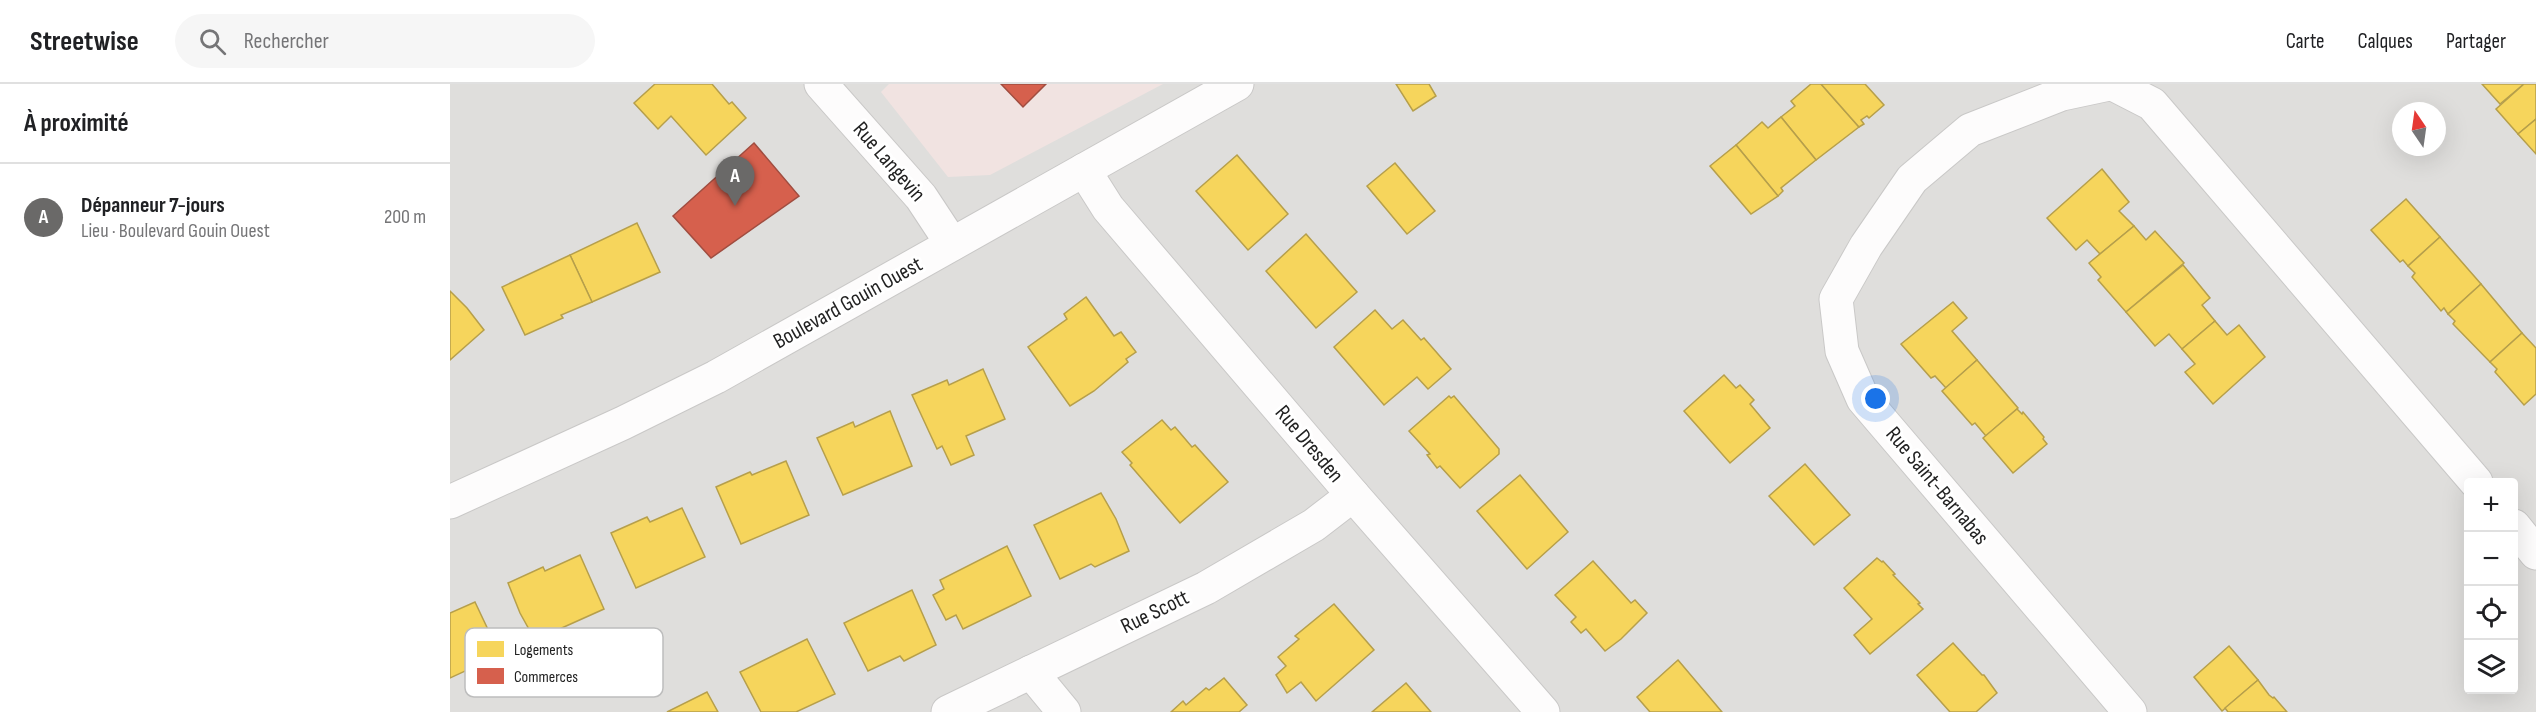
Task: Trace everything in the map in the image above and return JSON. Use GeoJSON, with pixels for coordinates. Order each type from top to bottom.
{"type":"FeatureCollection","features":[{"type":"Feature","properties":{"kind":"street","name":"Rue Langevin"},"geometry":{"type":"LineString","coordinates":[[821,84],[921,197],[952,244]]}},
{"type":"Feature","properties":{"kind":"street","name":"Boulevard Gouin Ouest"},"geometry":{"type":"LineString","coordinates":[[450,502],[673,399],[1237,84]]}},
{"type":"Feature","properties":{"kind":"street","name":"Rue Saint-Barnabas"},"geometry":{"type":"LineString","coordinates":[[2130,712],[1863,399],[1842,351],[1836,299],[1866,246],[1912,178],[1970,130],[2062,94],[2111,84],[2152,104],[2472,478]]}},
{"type":"Feature","properties":{"kind":"street","name":"Rue Dresden"},"geometry":{"type":"LineString","coordinates":[[1084,170],[1108,208],[1353,495],[1544,712]]}},
{"type":"Feature","properties":{"kind":"street","name":"Rue Scott"},"geometry":{"type":"LineString","coordinates":[[948,712],[1206,588],[1314,525],[1353,495]]}},
{"type":"Feature","properties":{"kind":"street"},"geometry":{"type":"LineString","coordinates":[[2518,531],[2536,552]]}},
{"type":"Feature","properties":{"kind":"street"},"geometry":{"type":"LineString","coordinates":[[1031,672],[1064,712]]}},
{"type":"Feature","properties":{"kind":"shaded area"},"geometry":{"type":"Polygon","coordinates":[[[450,84],[2536,84],[2536,712],[450,712],[450,84]]]}},
{"type":"Feature","properties":{"kind":"shaded area"},"geometry":{"type":"Polygon","coordinates":[[[889,84],[1163,84],[990,175],[948,177],[881,92],[889,84]]]}},
{"type":"Feature","properties":{"kind":"building: Logements"},"geometry":{"type":"Polygon","coordinates":[[[655,84],[712,84],[729,104],[732,102],[746,118],[706,155],[671,116],[658,129],[634,103],[655,84]]]}},
{"type":"Feature","properties":{"kind":"building: Logements"},"geometry":{"type":"Polygon","coordinates":[[[1396,84],[1429,84],[1436,96],[1413,111],[1396,84]]]}},
{"type":"Feature","properties":{"kind":"building: Logements"},"geometry":{"type":"Polygon","coordinates":[[[1811,84],[1821,84],[1859,127],[1816,160],[1781,117],[1795,106],[1791,101],[1811,84]]]}},
{"type":"Feature","properties":{"kind":"building: Logements"},"geometry":{"type":"Polygon","coordinates":[[[1821,84],[1865,84],[1884,105],[1869,118],[1867,116],[1861,120],[1864,124],[1859,127],[1821,84]]]}},
{"type":"Feature","properties":{"kind":"building: Logements"},"geometry":{"type":"Polygon","coordinates":[[[2482,84],[2524,84],[2500,104],[2482,84]]]}},
{"type":"Feature","properties":{"kind":"building: Logements"},"geometry":{"type":"Polygon","coordinates":[[[2524,84],[2536,84],[2536,119],[2518,134],[2496,109],[2524,84]]]}},
{"type":"Feature","properties":{"kind":"building: Logements"},"geometry":{"type":"Polygon","coordinates":[[[1781,117],[1816,160],[1781,188],[1783,191],[1778,196],[1736,145],[1762,122],[1768,128],[1781,117]]]}},
{"type":"Feature","properties":{"kind":"building: Logements"},"geometry":{"type":"Polygon","coordinates":[[[2536,119],[2536,154],[2518,134],[2536,119]]]}},
{"type":"Feature","properties":{"kind":"building: Logements"},"geometry":{"type":"Polygon","coordinates":[[[1736,145],[1778,196],[1751,214],[1710,166],[1736,145]]]}},
{"type":"Feature","properties":{"kind":"building: Logements"},"geometry":{"type":"Polygon","coordinates":[[[1237,155],[1288,214],[1248,250],[1196,191],[1237,155]]]}},
{"type":"Feature","properties":{"kind":"building: Logements"},"geometry":{"type":"Polygon","coordinates":[[[1395,163],[1435,211],[1407,234],[1367,186],[1395,163]]]}},
{"type":"Feature","properties":{"kind":"building: Logements"},"geometry":{"type":"Polygon","coordinates":[[[2102,169],[2129,202],[2119,211],[2134,226],[2100,254],[2087,240],[2076,250],[2047,218],[2102,169]]]}},
{"type":"Feature","properties":{"kind":"building: Logements"},"geometry":{"type":"Polygon","coordinates":[[[2406,199],[2440,237],[2408,266],[2403,260],[2400,262],[2371,230],[2406,199]]]}},
{"type":"Feature","properties":{"kind":"building: Logements"},"geometry":{"type":"Polygon","coordinates":[[[637,223],[660,272],[592,302],[570,255],[637,223]]]}},
{"type":"Feature","properties":{"kind":"building: Logements"},"geometry":{"type":"Polygon","coordinates":[[[2134,226],[2146,240],[2155,231],[2184,263],[2126,312],[2098,280],[2101,277],[2089,263],[2134,226]]]}},
{"type":"Feature","properties":{"kind":"building: Logements"},"geometry":{"type":"Polygon","coordinates":[[[1306,234],[1357,292],[1316,328],[1266,271],[1306,234]]]}},
{"type":"Feature","properties":{"kind":"building: Logements"},"geometry":{"type":"Polygon","coordinates":[[[2440,237],[2481,284],[2448,314],[2444,308],[2441,311],[2412,277],[2415,273],[2408,266],[2440,237]]]}},
{"type":"Feature","properties":{"kind":"building: Logements"},"geometry":{"type":"Polygon","coordinates":[[[570,255],[592,302],[561,315],[563,318],[525,335],[502,287],[570,255]]]}},
{"type":"Feature","properties":{"kind":"building: Logements"},"geometry":{"type":"Polygon","coordinates":[[[2183,265],[2210,298],[2202,305],[2215,321],[2182,349],[2169,334],[2155,346],[2126,312],[2183,265]]]}},
{"type":"Feature","properties":{"kind":"building: Logements"},"geometry":{"type":"Polygon","coordinates":[[[2481,284],[2522,333],[2490,362],[2453,324],[2455,321],[2448,314],[2481,284]]]}},
{"type":"Feature","properties":{"kind":"building: Logements"},"geometry":{"type":"Polygon","coordinates":[[[450,291],[484,330],[450,360],[450,291]]]}},
{"type":"Feature","properties":{"kind":"building: Logements"},"geometry":{"type":"Polygon","coordinates":[[[1086,297],[1114,336],[1121,332],[1136,352],[1126,359],[1128,362],[1094,391],[1070,406],[1028,347],[1067,319],[1064,314],[1086,297]]]}},
{"type":"Feature","properties":{"kind":"building: Logements"},"geometry":{"type":"Polygon","coordinates":[[[1953,302],[1967,318],[1952,331],[1977,360],[1946,388],[1935,376],[1931,378],[1901,344],[1953,302]]]}},
{"type":"Feature","properties":{"kind":"building: Logements"},"geometry":{"type":"Polygon","coordinates":[[[1375,310],[1392,329],[1403,320],[1421,340],[1424,338],[1451,369],[1428,389],[1417,377],[1384,405],[1334,347],[1375,310]]]}},
{"type":"Feature","properties":{"kind":"building: Logements"},"geometry":{"type":"Polygon","coordinates":[[[2215,321],[2227,335],[2239,325],[2265,357],[2213,404],[2185,372],[2195,364],[2182,349],[2215,321]]]}},
{"type":"Feature","properties":{"kind":"building: Logements"},"geometry":{"type":"Polygon","coordinates":[[[2522,333],[2536,348],[2536,394],[2524,405],[2495,372],[2497,369],[2490,362],[2522,333]]]}},
{"type":"Feature","properties":{"kind":"building: Logements"},"geometry":{"type":"Polygon","coordinates":[[[1977,360],[2018,408],[1986,436],[1975,423],[1972,425],[1942,391],[1977,360]]]}},
{"type":"Feature","properties":{"kind":"building: Logements"},"geometry":{"type":"Polygon","coordinates":[[[983,369],[1005,419],[966,436],[974,455],[951,465],[942,446],[937,449],[912,395],[947,380],[949,385],[983,369]]]}},
{"type":"Feature","properties":{"kind":"building: Logements"},"geometry":{"type":"Polygon","coordinates":[[[1724,375],[1736,388],[1740,385],[1754,400],[1750,404],[1770,428],[1730,463],[1684,411],[1724,375]]]}},
{"type":"Feature","properties":{"kind":"building: Logements"},"geometry":{"type":"Polygon","coordinates":[[[1449,396],[1451,398],[1454,396],[1499,449],[1499,454],[1460,488],[1440,466],[1437,468],[1427,455],[1430,454],[1409,431],[1449,396]]]}},
{"type":"Feature","properties":{"kind":"building: Logements"},"geometry":{"type":"Polygon","coordinates":[[[2017,409],[2022,414],[2023,412],[2047,444],[2013,473],[1983,438],[2017,409]]]}},
{"type":"Feature","properties":{"kind":"building: Logements"},"geometry":{"type":"Polygon","coordinates":[[[890,411],[912,466],[843,495],[817,438],[853,422],[855,427],[890,411]]]}},
{"type":"Feature","properties":{"kind":"building: Logements"},"geometry":{"type":"Polygon","coordinates":[[[1162,420],[1171,430],[1175,427],[1192,447],[1195,445],[1228,482],[1180,523],[1130,465],[1132,463],[1122,452],[1162,420]]]}},
{"type":"Feature","properties":{"kind":"building: Logements"},"geometry":{"type":"Polygon","coordinates":[[[786,461],[809,515],[741,544],[716,487],[750,472],[752,475],[786,461]]]}},
{"type":"Feature","properties":{"kind":"building: Logements"},"geometry":{"type":"Polygon","coordinates":[[[1805,464],[1850,515],[1814,545],[1769,496],[1805,464]]]}},
{"type":"Feature","properties":{"kind":"building: Logements"},"geometry":{"type":"Polygon","coordinates":[[[1520,475],[1568,532],[1527,569],[1477,511],[1520,475]]]}},
{"type":"Feature","properties":{"kind":"building: Logements"},"geometry":{"type":"Polygon","coordinates":[[[1101,493],[1116,519],[1129,551],[1095,567],[1091,564],[1060,579],[1034,525],[1101,493]]]}},
{"type":"Feature","properties":{"kind":"building: Logements"},"geometry":{"type":"Polygon","coordinates":[[[682,508],[705,557],[636,588],[611,533],[647,517],[650,522],[682,508]]]}},
{"type":"Feature","properties":{"kind":"building: Logements"},"geometry":{"type":"Polygon","coordinates":[[[1007,546],[1031,596],[963,629],[956,615],[946,620],[933,595],[944,589],[940,580],[1007,546]]]}},
{"type":"Feature","properties":{"kind":"building: Logements"},"geometry":{"type":"Polygon","coordinates":[[[580,555],[604,609],[562,628],[528,628],[508,583],[543,567],[545,571],[580,555]]]}},
{"type":"Feature","properties":{"kind":"building: Logements"},"geometry":{"type":"Polygon","coordinates":[[[1877,558],[1895,574],[1893,575],[1923,609],[1870,654],[1854,635],[1872,619],[1844,588],[1877,558]]]}},
{"type":"Feature","properties":{"kind":"building: Logements"},"geometry":{"type":"Polygon","coordinates":[[[1593,561],[1631,603],[1635,600],[1647,613],[1621,639],[1605,651],[1586,629],[1581,633],[1571,622],[1576,617],[1555,595],[1593,561]]]}},
{"type":"Feature","properties":{"kind":"building: Logements"},"geometry":{"type":"Polygon","coordinates":[[[912,590],[936,645],[904,661],[900,656],[868,671],[844,623],[912,590]]]}},
{"type":"Feature","properties":{"kind":"building: Logements"},"geometry":{"type":"Polygon","coordinates":[[[475,602],[487,628],[465,628],[465,671],[450,678],[450,613],[475,602]]]}},
{"type":"Feature","properties":{"kind":"building: Logements"},"geometry":{"type":"Polygon","coordinates":[[[1334,604],[1374,650],[1316,701],[1301,682],[1287,693],[1276,675],[1286,666],[1278,657],[1299,639],[1295,636],[1334,604]]]}},
{"type":"Feature","properties":{"kind":"building: Logements"},"geometry":{"type":"Polygon","coordinates":[[[807,639],[835,694],[796,712],[761,712],[740,672],[807,639]]]}},
{"type":"Feature","properties":{"kind":"building: Logements"},"geometry":{"type":"Polygon","coordinates":[[[1953,643],[1984,675],[1997,693],[1976,712],[1950,712],[1917,675],[1953,643]]]}},
{"type":"Feature","properties":{"kind":"building: Logements"},"geometry":{"type":"Polygon","coordinates":[[[2229,646],[2258,680],[2222,711],[2194,677],[2229,646]]]}},
{"type":"Feature","properties":{"kind":"building: Logements"},"geometry":{"type":"Polygon","coordinates":[[[1678,660],[1722,712],[1650,712],[1637,697],[1678,660]]]}},
{"type":"Feature","properties":{"kind":"building: Logements"},"geometry":{"type":"Polygon","coordinates":[[[1224,678],[1247,705],[1239,712],[1171,712],[1183,701],[1186,705],[1206,688],[1209,690],[1224,678]]]}},
{"type":"Feature","properties":{"kind":"building: Logements"},"geometry":{"type":"Polygon","coordinates":[[[2258,680],[2269,695],[2274,697],[2287,712],[2228,712],[2225,708],[2258,680]]]}},
{"type":"Feature","properties":{"kind":"building: Logements"},"geometry":{"type":"Polygon","coordinates":[[[1406,683],[1431,712],[1372,712],[1406,683]]]}},
{"type":"Feature","properties":{"kind":"building: Logements"},"geometry":{"type":"Polygon","coordinates":[[[707,692],[718,712],[667,712],[707,692]]]}},
{"type":"Feature","properties":{"kind":"building: Commerces"},"geometry":{"type":"Polygon","coordinates":[[[1001,84],[1046,84],[1023,107],[1001,84]]]}},
{"type":"Feature","properties":{"kind":"building: Commerces"},"geometry":{"type":"Polygon","coordinates":[[[754,143],[799,196],[711,258],[673,216],[754,143]]]}},
{"type":"Feature","properties":{"kind":"place","name":"Dépanneur 7-jours"},"geometry":{"type":"Point","coordinates":[735,206]}}]}
